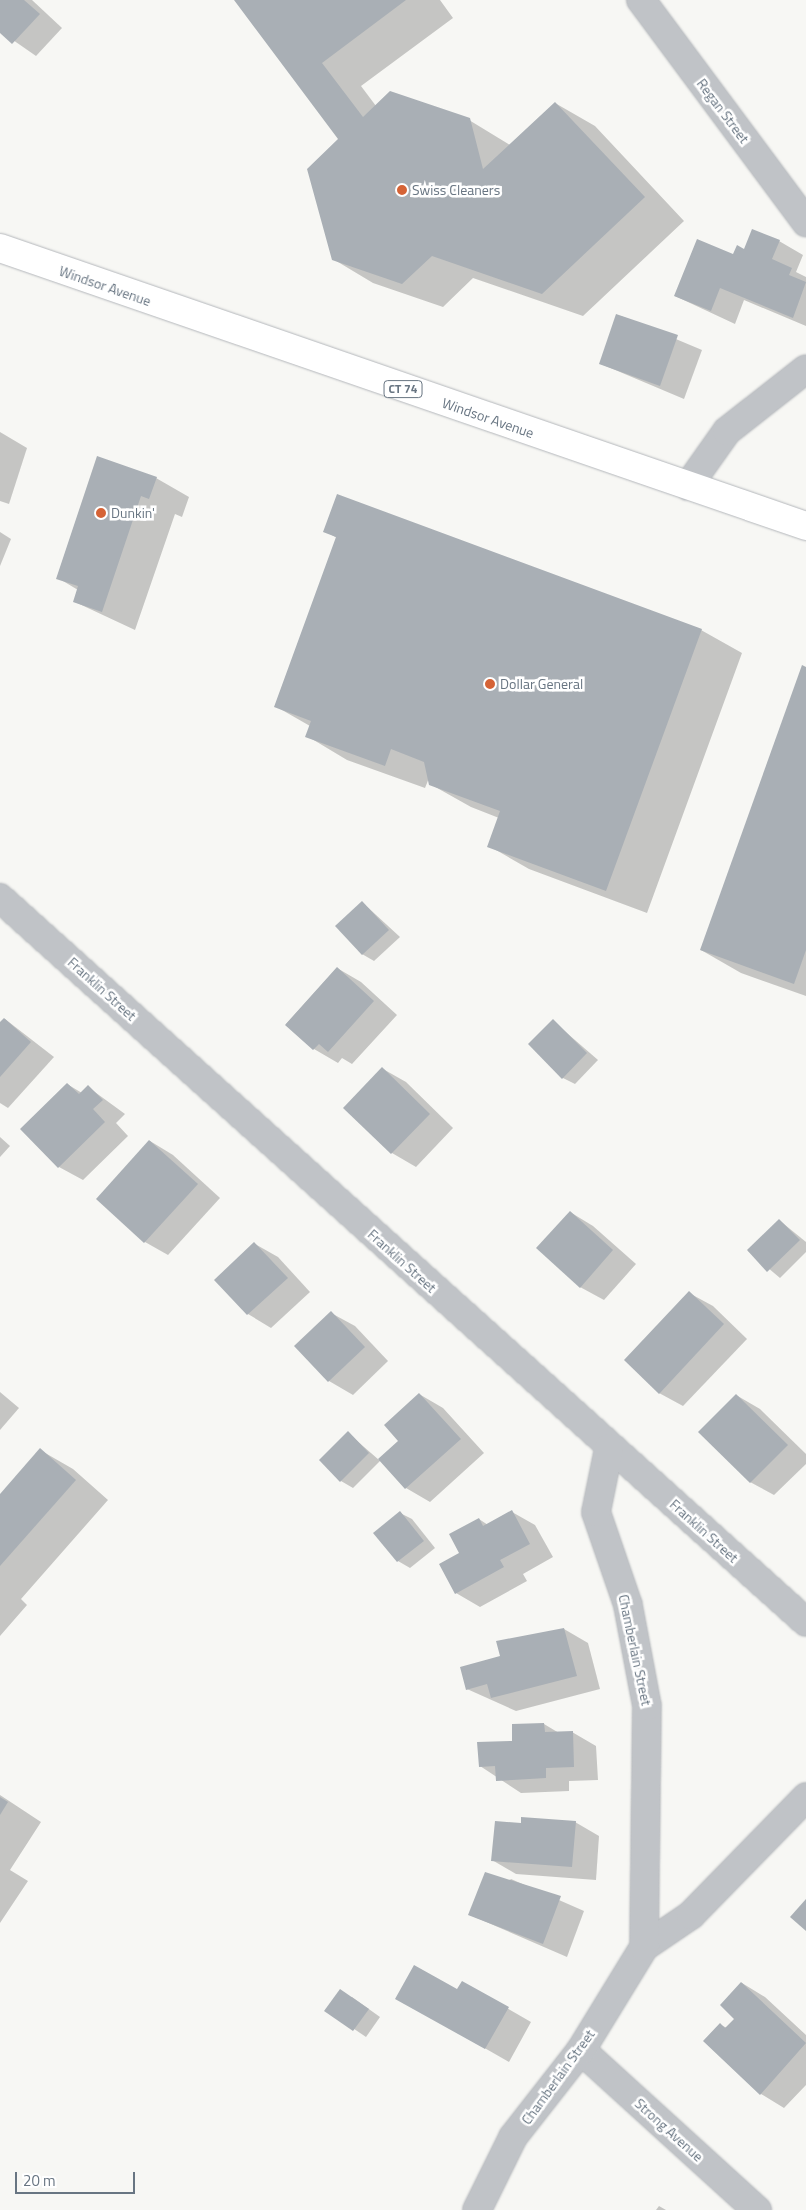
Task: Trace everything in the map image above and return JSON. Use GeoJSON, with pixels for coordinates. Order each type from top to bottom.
{"type":"FeatureCollection","features":[{"type":"Feature","properties":{"kind":"main road","name":"Windsor Avenue"},"geometry":{"type":"LineString","coordinates":[[0,248],[806,526]]}},
{"type":"Feature","properties":{"kind":"street","name":"Regan Street"},"geometry":{"type":"LineString","coordinates":[[641,0],[806,222]]}},
{"type":"Feature","properties":{"kind":"street"},"geometry":{"type":"LineString","coordinates":[[688,486],[727,431],[806,369]]}},
{"type":"Feature","properties":{"kind":"street","name":"Franklin Street"},"geometry":{"type":"LineString","coordinates":[[0,898],[609,1448],[806,1622]]}},
{"type":"Feature","properties":{"kind":"street","name":"Chamberlain Street"},"geometry":{"type":"LineString","coordinates":[[609,1448],[596,1512],[628,1605],[648,1706],[644,1947]]}},
{"type":"Feature","properties":{"kind":"street","name":"Chamberlain Street"},"geometry":{"type":"LineString","coordinates":[[477,2210],[513,2138],[581,2050],[644,1947],[691,1915],[806,1797]]}},
{"type":"Feature","properties":{"kind":"street","name":"Strong Avenue"},"geometry":{"type":"LineString","coordinates":[[581,2050],[757,2210]]}},
{"type":"Feature","properties":{"kind":"building"},"geometry":{"type":"Polygon","coordinates":[[[0,0],[24,0],[40,14],[12,44],[0,33],[0,0]]]}},
{"type":"Feature","properties":{"kind":"building"},"geometry":{"type":"Polygon","coordinates":[[[234,0],[406,0],[322,63],[363,117],[390,91],[470,118],[483,169],[555,102],[645,197],[542,294],[432,256],[402,284],[332,260],[307,169],[338,139],[234,0]]]}},
{"type":"Feature","properties":{"kind":"building"},"geometry":{"type":"Polygon","coordinates":[[[752,229],[780,240],[772,259],[792,268],[789,275],[806,282],[793,318],[720,288],[711,311],[674,296],[697,239],[733,254],[737,245],[744,249],[752,229]]]}},
{"type":"Feature","properties":{"kind":"building"},"geometry":{"type":"Polygon","coordinates":[[[616,314],[678,335],[660,386],[599,364],[616,314]]]}},
{"type":"Feature","properties":{"kind":"building"},"geometry":{"type":"Polygon","coordinates":[[[97,456],[157,477],[149,499],[141,496],[102,612],[73,602],[78,586],[56,579],[97,456]]]}},
{"type":"Feature","properties":{"kind":"building"},"geometry":{"type":"Polygon","coordinates":[[[337,494],[702,629],[606,891],[487,847],[500,811],[429,785],[424,762],[391,749],[385,766],[305,737],[311,721],[274,707],[336,537],[323,532],[337,494]]]}},
{"type":"Feature","properties":{"kind":"building"},"geometry":{"type":"Polygon","coordinates":[[[802,665],[806,667],[806,950],[794,984],[700,950],[802,665]]]}},
{"type":"Feature","properties":{"kind":"building"},"geometry":{"type":"Polygon","coordinates":[[[362,901],[389,930],[362,955],[335,926],[362,901]]]}},
{"type":"Feature","properties":{"kind":"building"},"geometry":{"type":"Polygon","coordinates":[[[337,967],[374,1001],[328,1052],[319,1044],[313,1050],[285,1025],[337,967]]]}},
{"type":"Feature","properties":{"kind":"building"},"geometry":{"type":"Polygon","coordinates":[[[4,1018],[31,1042],[0,1077],[0,1022],[4,1018]]]}},
{"type":"Feature","properties":{"kind":"building"},"geometry":{"type":"Polygon","coordinates":[[[553,1019],[587,1053],[562,1079],[528,1044],[553,1019]]]}},
{"type":"Feature","properties":{"kind":"building"},"geometry":{"type":"Polygon","coordinates":[[[382,1067],[430,1114],[391,1154],[343,1108],[382,1067]]]}},
{"type":"Feature","properties":{"kind":"building"},"geometry":{"type":"Polygon","coordinates":[[[67,1083],[79,1094],[88,1085],[103,1100],[93,1109],[105,1122],[58,1168],[20,1129],[67,1083]]]}},
{"type":"Feature","properties":{"kind":"building"},"geometry":{"type":"Polygon","coordinates":[[[149,1140],[198,1184],[144,1243],[96,1199],[149,1140]]]}},
{"type":"Feature","properties":{"kind":"building"},"geometry":{"type":"Polygon","coordinates":[[[570,1211],[613,1250],[580,1288],[536,1248],[570,1211]]]}},
{"type":"Feature","properties":{"kind":"building"},"geometry":{"type":"Polygon","coordinates":[[[779,1219],[800,1240],[767,1272],[747,1250],[779,1219]]]}},
{"type":"Feature","properties":{"kind":"building"},"geometry":{"type":"Polygon","coordinates":[[[254,1242],[288,1278],[247,1315],[214,1280],[254,1242]]]}},
{"type":"Feature","properties":{"kind":"building"},"geometry":{"type":"Polygon","coordinates":[[[689,1291],[724,1324],[659,1394],[624,1360],[689,1291]]]}},
{"type":"Feature","properties":{"kind":"building"},"geometry":{"type":"Polygon","coordinates":[[[331,1311],[365,1347],[328,1382],[294,1346],[331,1311]]]}},
{"type":"Feature","properties":{"kind":"building"},"geometry":{"type":"Polygon","coordinates":[[[419,1393],[461,1439],[405,1489],[378,1459],[398,1441],[384,1425],[419,1393]]]}},
{"type":"Feature","properties":{"kind":"building"},"geometry":{"type":"Polygon","coordinates":[[[736,1394],[788,1445],[750,1483],[698,1432],[736,1394]]]}},
{"type":"Feature","properties":{"kind":"building"},"geometry":{"type":"Polygon","coordinates":[[[348,1431],[369,1453],[340,1482],[319,1460],[348,1431]]]}},
{"type":"Feature","properties":{"kind":"building"},"geometry":{"type":"Polygon","coordinates":[[[40,1448],[76,1480],[0,1566],[0,1494],[40,1448]]]}},
{"type":"Feature","properties":{"kind":"building"},"geometry":{"type":"Polygon","coordinates":[[[512,1510],[530,1544],[500,1560],[504,1567],[455,1594],[439,1564],[459,1553],[449,1534],[479,1518],[483,1526],[512,1510]]]}},
{"type":"Feature","properties":{"kind":"building"},"geometry":{"type":"Polygon","coordinates":[[[400,1511],[424,1541],[397,1562],[373,1533],[400,1511]]]}},
{"type":"Feature","properties":{"kind":"building"},"geometry":{"type":"Polygon","coordinates":[[[564,1628],[577,1676],[491,1698],[487,1684],[466,1690],[460,1667],[500,1656],[496,1641],[564,1628]]]}},
{"type":"Feature","properties":{"kind":"building"},"geometry":{"type":"Polygon","coordinates":[[[544,1723],[545,1732],[573,1731],[574,1767],[546,1768],[546,1778],[496,1781],[495,1766],[479,1767],[477,1742],[512,1741],[512,1724],[544,1723]]]}},
{"type":"Feature","properties":{"kind":"building"},"geometry":{"type":"Polygon","coordinates":[[[0,1797],[8,1802],[0,1815],[0,1797]]]}},
{"type":"Feature","properties":{"kind":"building"},"geometry":{"type":"Polygon","coordinates":[[[521,1817],[576,1821],[572,1867],[491,1861],[495,1821],[521,1823],[521,1817]]]}},
{"type":"Feature","properties":{"kind":"building"},"geometry":{"type":"Polygon","coordinates":[[[485,1872],[561,1896],[543,1944],[468,1915],[485,1872]]]}},
{"type":"Feature","properties":{"kind":"building"},"geometry":{"type":"Polygon","coordinates":[[[806,1899],[806,1931],[790,1917],[806,1899]]]}},
{"type":"Feature","properties":{"kind":"building"},"geometry":{"type":"Polygon","coordinates":[[[414,1965],[457,1989],[462,1981],[509,2007],[485,2049],[395,1999],[414,1965]]]}},
{"type":"Feature","properties":{"kind":"building"},"geometry":{"type":"Polygon","coordinates":[[[741,1982],[806,2043],[760,2095],[703,2041],[720,2023],[725,2028],[734,2019],[720,2005],[741,1982]]]}},
{"type":"Feature","properties":{"kind":"building"},"geometry":{"type":"Polygon","coordinates":[[[340,1989],[369,2009],[353,2031],[324,2011],[340,1989]]]}},
{"type":"Feature","properties":{"kind":"place","name":"Swiss Cleaners"},"geometry":{"type":"Point","coordinates":[402,190]}},
{"type":"Feature","properties":{"kind":"place","name":"Dunkin'"},"geometry":{"type":"Point","coordinates":[101,513]}},
{"type":"Feature","properties":{"kind":"place","name":"Dollar General"},"geometry":{"type":"Point","coordinates":[490,684]}}]}
